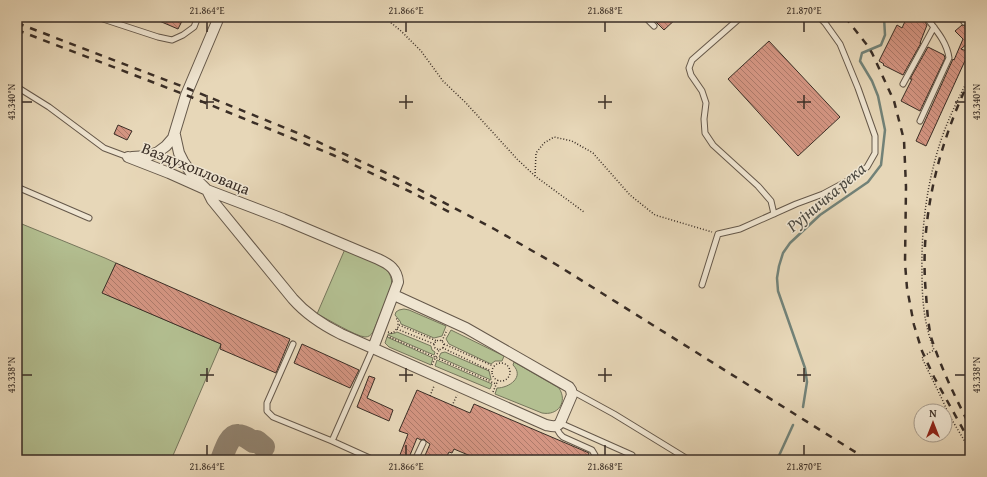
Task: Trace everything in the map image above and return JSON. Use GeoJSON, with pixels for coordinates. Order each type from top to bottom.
{"type":"FeatureCollection","features":[{"type":"Feature","properties":{"kind":"street","name":"Ваздухопловаца"},"geometry":{"type":"LineString","coordinates":[[128,157],[148,156],[158,152],[166,146],[175,135],[186,95],[219,17]]}},
{"type":"Feature","properties":{"kind":"street"},"geometry":{"type":"LineString","coordinates":[[175,135],[179,153],[193,176],[207,190],[212,200],[301,308],[323,324],[373,348],[546,425],[557,424],[572,395],[570,387],[466,328],[394,295]]}},
{"type":"Feature","properties":{"kind":"street","name":"Ваздухопловаца"},"geometry":{"type":"LineString","coordinates":[[128,157],[207,190],[283,219],[389,265],[395,270],[398,282],[373,348]]}},
{"type":"Feature","properties":{"kind":"lane"},"geometry":{"type":"LineString","coordinates":[[97,17],[158,38],[172,40],[183,35],[194,27],[198,17]]}},
{"type":"Feature","properties":{"kind":"lane"},"geometry":{"type":"LineString","coordinates":[[741,17],[692,60],[689,68],[691,75],[702,91],[706,103],[704,119],[705,133],[713,145],[758,186],[771,201],[774,214]]}},
{"type":"Feature","properties":{"kind":"lane"},"geometry":{"type":"LineString","coordinates":[[702,285],[718,234],[740,229],[796,204],[823,194],[851,180],[867,167],[875,153],[875,136],[840,44],[819,17]]}},
{"type":"Feature","properties":{"kind":"lane"},"geometry":{"type":"LineString","coordinates":[[920,121],[949,58],[945,44],[926,17]]}},
{"type":"Feature","properties":{"kind":"lane"},"geometry":{"type":"LineString","coordinates":[[964,22],[969,17]]}},
{"type":"Feature","properties":{"kind":"lane"},"geometry":{"type":"LineString","coordinates":[[647,18],[654,26]]}},
{"type":"Feature","properties":{"kind":"lane"},"geometry":{"type":"LineString","coordinates":[[903,84],[934,27]]}},
{"type":"Feature","properties":{"kind":"lane"},"geometry":{"type":"LineString","coordinates":[[17,87],[49,107],[104,148],[128,157]]}},
{"type":"Feature","properties":{"kind":"lane"},"geometry":{"type":"LineString","coordinates":[[17,187],[89,218]]}},
{"type":"Feature","properties":{"kind":"lane"},"geometry":{"type":"LineString","coordinates":[[293,344],[268,404],[268,411],[273,417],[374,460]]}},
{"type":"Feature","properties":{"kind":"lane"},"geometry":{"type":"LineString","coordinates":[[332,441],[373,348]]}},
{"type":"Feature","properties":{"kind":"lane"},"geometry":{"type":"LineString","coordinates":[[571,390],[689,460]]}},
{"type":"Feature","properties":{"kind":"lane"},"geometry":{"type":"LineString","coordinates":[[557,424],[632,455]]}},
{"type":"Feature","properties":{"kind":"lane"},"geometry":{"type":"LineString","coordinates":[[557,424],[563,437],[592,450],[595,455],[595,460]]}},
{"type":"Feature","properties":{"kind":"lane"},"geometry":{"type":"LineString","coordinates":[[415,460],[423,443]]}},
{"type":"Feature","properties":{"kind":"path"},"geometry":{"type":"LineString","coordinates":[[384,17],[401,30],[421,51],[443,80],[517,159],[535,176],[584,212]]}},
{"type":"Feature","properties":{"kind":"path"},"geometry":{"type":"LineString","coordinates":[[970,76],[947,123],[936,158],[929,188],[923,227],[921,259],[922,297],[925,322],[934,350],[922,358],[949,415],[970,450]]}},
{"type":"Feature","properties":{"kind":"path"},"geometry":{"type":"LineString","coordinates":[[535,176],[536,153],[544,143],[554,137],[572,141],[593,153],[630,195],[655,215],[718,234]]}},
{"type":"Feature","properties":{"kind":"path"},"geometry":{"type":"LineString","coordinates":[[387,331],[392,333],[397,330],[399,325],[397,318],[393,315]]}},
{"type":"Feature","properties":{"kind":"path"},"geometry":{"type":"LineString","coordinates":[[399,325],[442,341],[444,344],[493,366],[501,363],[507,365],[510,371],[506,379],[500,381],[493,377],[493,366]]}},
{"type":"Feature","properties":{"kind":"path"},"geometry":{"type":"LineString","coordinates":[[442,341],[449,326]]}},
{"type":"Feature","properties":{"kind":"path"},"geometry":{"type":"LineString","coordinates":[[397,330],[434,344],[435,348],[439,350]]}},
{"type":"Feature","properties":{"kind":"path"},"geometry":{"type":"LineString","coordinates":[[385,335],[496,384]]}},
{"type":"Feature","properties":{"kind":"path"},"geometry":{"type":"LineString","coordinates":[[434,344],[437,340]]}},
{"type":"Feature","properties":{"kind":"path"},"geometry":{"type":"LineString","coordinates":[[431,367],[439,350],[443,348],[444,344]]}},
{"type":"Feature","properties":{"kind":"path"},"geometry":{"type":"LineString","coordinates":[[443,348],[492,371]]}},
{"type":"Feature","properties":{"kind":"path"},"geometry":{"type":"LineString","coordinates":[[492,394],[498,380]]}},
{"type":"Feature","properties":{"kind":"path"},"geometry":{"type":"LineString","coordinates":[[430,396],[434,386]]}},
{"type":"Feature","properties":{"kind":"path"},"geometry":{"type":"LineString","coordinates":[[452,406],[457,395]]}},
{"type":"Feature","properties":{"kind":"green space"},"geometry":{"type":"Polygon","coordinates":[[[17,222],[116,263],[103,293],[221,344],[171,460],[17,460],[17,222]]]}},
{"type":"Feature","properties":{"kind":"green space"},"geometry":{"type":"Polygon","coordinates":[[[345,249],[377,262],[389,273],[391,280],[391,289],[373,332],[368,337],[355,334],[317,314],[345,249]]]}},
{"type":"Feature","properties":{"kind":"green space"},"geometry":{"type":"Polygon","coordinates":[[[404,309],[446,326],[442,336],[434,338],[401,324],[395,315],[399,310],[404,309]]]}},
{"type":"Feature","properties":{"kind":"green space"},"geometry":{"type":"Polygon","coordinates":[[[451,330],[504,356],[502,361],[495,361],[491,364],[449,344],[446,339],[451,330]]]}},
{"type":"Feature","properties":{"kind":"green space"},"geometry":{"type":"Polygon","coordinates":[[[397,332],[431,346],[432,350],[435,352],[434,355],[388,335],[397,332]]]}},
{"type":"Feature","properties":{"kind":"green space"},"geometry":{"type":"Polygon","coordinates":[[[387,337],[433,358],[431,365],[389,347],[385,343],[387,337]]]}},
{"type":"Feature","properties":{"kind":"green space"},"geometry":{"type":"Polygon","coordinates":[[[445,352],[489,371],[491,380],[439,357],[441,353],[445,352]]]}},
{"type":"Feature","properties":{"kind":"green space"},"geometry":{"type":"Polygon","coordinates":[[[437,360],[492,384],[490,389],[435,366],[437,360]]]}},
{"type":"Feature","properties":{"kind":"green space"},"geometry":{"type":"Polygon","coordinates":[[[514,362],[559,388],[562,393],[562,403],[557,410],[542,413],[495,394],[497,388],[502,388],[510,384],[516,378],[517,374],[513,365],[514,362]]]}},
{"type":"Feature","properties":{"kind":"building"},"geometry":{"type":"Polygon","coordinates":[[[150,17],[184,17],[178,29],[150,17]]]}},
{"type":"Feature","properties":{"kind":"building"},"geometry":{"type":"Polygon","coordinates":[[[662,17],[678,17],[664,30],[656,22],[662,17]]]}},
{"type":"Feature","properties":{"kind":"building"},"geometry":{"type":"Polygon","coordinates":[[[907,17],[918,17],[923,19],[927,25],[921,43],[903,75],[883,65],[884,64],[879,61],[897,25],[902,28],[907,17]]]}},
{"type":"Feature","properties":{"kind":"building"},"geometry":{"type":"Polygon","coordinates":[[[970,22],[970,41],[961,49],[969,52],[926,146],[916,141],[963,39],[955,31],[962,25],[965,26],[970,22]]]}},
{"type":"Feature","properties":{"kind":"building"},"geometry":{"type":"Polygon","coordinates":[[[769,41],[840,117],[798,156],[728,79],[769,41]]]}},
{"type":"Feature","properties":{"kind":"building"},"geometry":{"type":"Polygon","coordinates":[[[928,47],[944,55],[945,58],[920,111],[901,101],[912,79],[910,79],[928,47]]]}},
{"type":"Feature","properties":{"kind":"building"},"geometry":{"type":"Polygon","coordinates":[[[118,125],[132,131],[127,140],[114,134],[118,125]]]}},
{"type":"Feature","properties":{"kind":"building"},"geometry":{"type":"Polygon","coordinates":[[[116,263],[290,339],[276,373],[220,349],[221,344],[102,293],[116,263]]]}},
{"type":"Feature","properties":{"kind":"building"},"geometry":{"type":"Polygon","coordinates":[[[302,344],[359,370],[350,388],[294,363],[302,344]]]}},
{"type":"Feature","properties":{"kind":"building"},"geometry":{"type":"Polygon","coordinates":[[[369,376],[375,378],[367,398],[393,410],[389,421],[357,407],[369,376]]]}},
{"type":"Feature","properties":{"kind":"building"},"geometry":{"type":"Polygon","coordinates":[[[417,390],[470,413],[474,404],[589,453],[586,460],[480,460],[454,449],[452,453],[449,452],[445,460],[423,460],[430,444],[424,439],[421,440],[417,438],[408,460],[398,460],[408,434],[399,431],[417,390]]]}},
{"type":"Feature","properties":{"kind":"waterway","name":"Рујничка река"},"geometry":{"type":"LineString","coordinates":[[803,407],[807,382],[805,368],[778,291],[777,278],[779,266],[783,253],[790,243],[820,215],[868,182],[881,165],[885,130],[878,96],[872,81],[860,61],[862,53],[881,45],[885,35],[884,17]]}},
{"type":"Feature","properties":{"kind":"waterway","name":"Рујничка река"},"geometry":{"type":"LineString","coordinates":[[777,460],[793,425]]}},
{"type":"Feature","properties":{"kind":"taxiway"},"geometry":{"type":"LineString","coordinates":[[221,460],[229,441],[238,435],[246,437],[253,442],[257,441],[264,447]]}},
{"type":"Feature","properties":{"kind":"railway"},"geometry":{"type":"LineString","coordinates":[[845,17],[872,53],[894,101],[904,140],[906,187],[905,263],[907,288],[914,325],[922,351],[934,377],[970,442]]}},
{"type":"Feature","properties":{"kind":"railway"},"geometry":{"type":"LineString","coordinates":[[17,23],[189,89],[305,136],[395,177],[496,230],[557,265],[868,460]]}},
{"type":"Feature","properties":{"kind":"railway"},"geometry":{"type":"LineString","coordinates":[[17,30],[186,95],[333,155],[411,192],[455,215]]}},
{"type":"Feature","properties":{"kind":"railway"},"geometry":{"type":"LineString","coordinates":[[970,79],[959,104],[940,157],[928,211],[925,239],[927,311],[931,337],[939,360],[970,426]]}}]}
